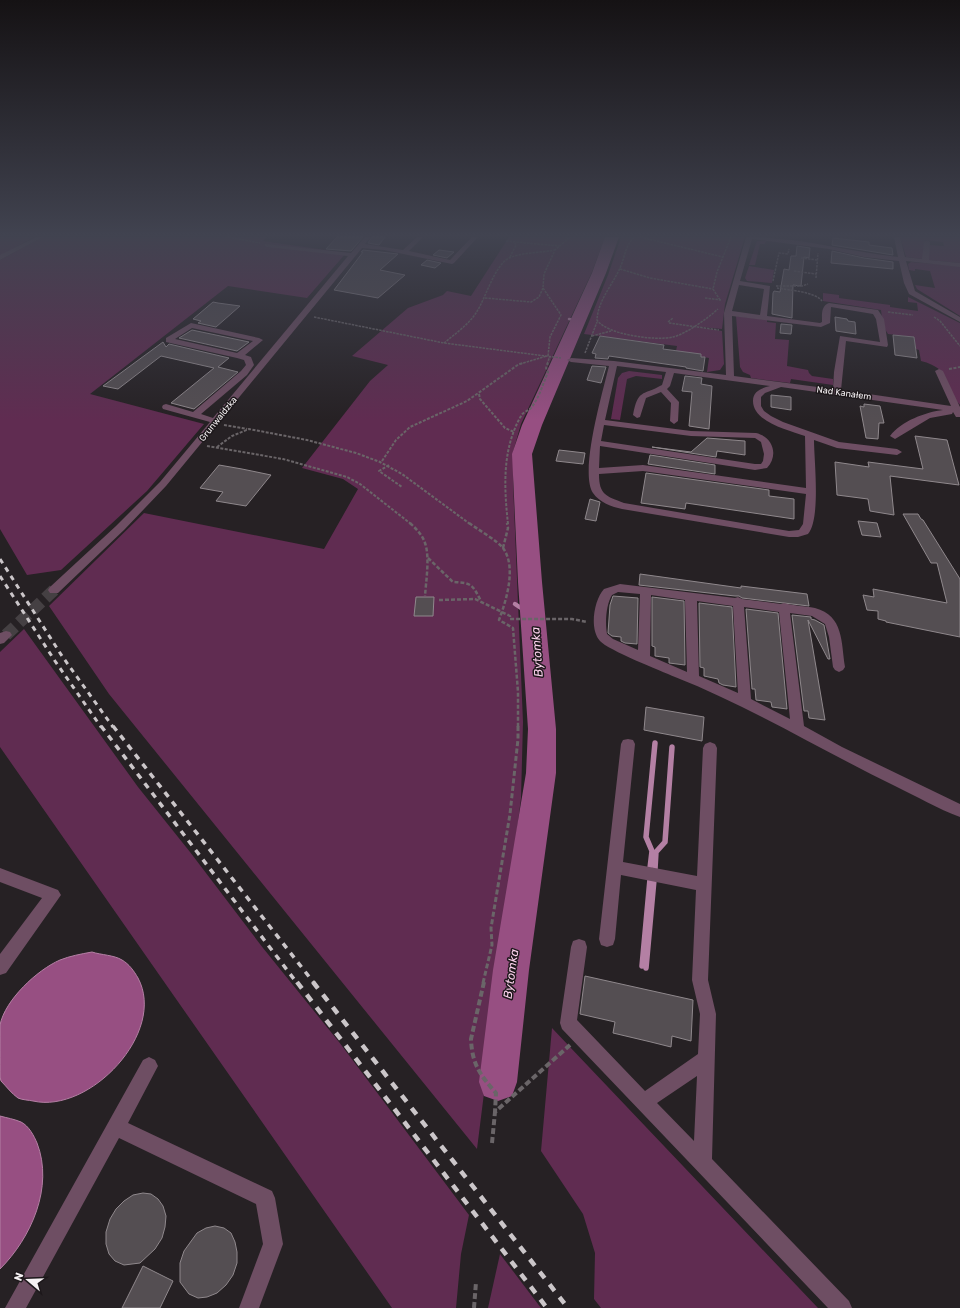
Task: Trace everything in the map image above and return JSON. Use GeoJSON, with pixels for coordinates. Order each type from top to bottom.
{"type":"FeatureCollection","features":[{"type":"Feature","properties":{"kind":"street","name":"Grunwaldzka"},"geometry":{"type":"LineString","coordinates":[[54,590],[143,505],[197,444],[317,298]]}},
{"type":"Feature","properties":{"kind":"street"},"geometry":{"type":"LineString","coordinates":[[730,378],[728,313],[732,298]]}},
{"type":"Feature","properties":{"kind":"street"},"geometry":{"type":"LineString","coordinates":[[763,318],[766,298]]}},
{"type":"Feature","properties":{"kind":"street"},"geometry":{"type":"LineString","coordinates":[[922,298],[960,320]]}},
{"type":"Feature","properties":{"kind":"street"},"geometry":{"type":"LineString","coordinates":[[728,313],[824,325],[827,320],[826,308],[829,305],[850,306],[875,312],[880,319],[884,353],[842,346],[837,392]]}},
{"type":"Feature","properties":{"kind":"street"},"geometry":{"type":"LineString","coordinates":[[195,415],[244,373],[250,365],[248,359],[169,340],[191,325],[259,340],[239,356]]}},
{"type":"Feature","properties":{"kind":"street","name":"Nad Kanałem"},"geometry":{"type":"LineString","coordinates":[[571,360],[614,363],[671,370],[927,404],[959,412]]}},
{"type":"Feature","properties":{"kind":"street"},"geometry":{"type":"LineString","coordinates":[[614,363],[597,443],[594,471],[595,487],[599,494],[609,501],[622,506],[789,534],[801,534],[806,530],[809,524],[809,434]]}},
{"type":"Feature","properties":{"kind":"street"},"geometry":{"type":"LineString","coordinates":[[637,415],[639,400],[642,396],[662,389],[668,382],[671,370]]}},
{"type":"Feature","properties":{"kind":"street"},"geometry":{"type":"LineString","coordinates":[[895,436],[897,432],[903,428],[911,426],[929,415],[959,412],[939,372]]}},
{"type":"Feature","properties":{"kind":"street"},"geometry":{"type":"LineString","coordinates":[[782,385],[759,394],[757,406],[760,412],[768,418],[837,445],[897,452]]}},
{"type":"Feature","properties":{"kind":"street"},"geometry":{"type":"LineString","coordinates":[[662,389],[675,402],[674,421]]}},
{"type":"Feature","properties":{"kind":"street"},"geometry":{"type":"LineString","coordinates":[[166,406],[216,421]]}},
{"type":"Feature","properties":{"kind":"street"},"geometry":{"type":"LineString","coordinates":[[597,443],[755,467],[762,467],[766,465],[768,460],[766,440],[761,437],[745,434],[722,436],[601,422]]}},
{"type":"Feature","properties":{"kind":"street"},"geometry":{"type":"LineString","coordinates":[[594,471],[643,468],[810,492]]}},
{"type":"Feature","properties":{"kind":"street"},"geometry":{"type":"LineString","coordinates":[[839,667],[833,628],[830,622],[823,616],[813,612],[784,607],[626,588],[611,590],[606,594],[603,601],[600,632],[603,638],[644,659],[745,702],[837,751],[960,811]]}},
{"type":"Feature","properties":{"kind":"street"},"geometry":{"type":"LineString","coordinates":[[644,659],[646,590]]}},
{"type":"Feature","properties":{"kind":"street"},"geometry":{"type":"LineString","coordinates":[[691,596],[693,679]]}},
{"type":"Feature","properties":{"kind":"street"},"geometry":{"type":"LineString","coordinates":[[738,602],[745,702]]}},
{"type":"Feature","properties":{"kind":"street"},"geometry":{"type":"LineString","coordinates":[[784,607],[798,729]]}},
{"type":"Feature","properties":{"kind":"street"},"geometry":{"type":"LineString","coordinates":[[607,939],[628,744]]}},
{"type":"Feature","properties":{"kind":"street"},"geometry":{"type":"LineString","coordinates":[[702,1163],[708,1014],[700,980],[710,748]]}},
{"type":"Feature","properties":{"kind":"street"},"geometry":{"type":"LineString","coordinates":[[615,867],[705,885]]}},
{"type":"Feature","properties":{"kind":"street"},"geometry":{"type":"LineString","coordinates":[[0,875],[53,895],[0,967]]}},
{"type":"Feature","properties":{"kind":"street"},"geometry":{"type":"LineString","coordinates":[[579,948],[568,1022],[842,1308]]}},
{"type":"Feature","properties":{"kind":"street"},"geometry":{"type":"LineString","coordinates":[[644,1102],[706,1059]]}},
{"type":"Feature","properties":{"kind":"street"},"geometry":{"type":"LineString","coordinates":[[15,1308],[149,1066]]}},
{"type":"Feature","properties":{"kind":"street"},"geometry":{"type":"LineString","coordinates":[[116,1127],[265,1198],[273,1244],[248,1308]]}},
{"type":"Feature","properties":{"kind":"path"},"geometry":{"type":"LineString","coordinates":[[485,298],[531,302],[537,298]]}},
{"type":"Feature","properties":{"kind":"path"},"geometry":{"type":"LineString","coordinates":[[444,344],[466,324],[485,298]]}},
{"type":"Feature","properties":{"kind":"path"},"geometry":{"type":"LineString","coordinates":[[503,548],[508,528],[506,509],[506,460],[509,444],[522,414],[530,410],[544,384],[548,372],[546,368],[549,356],[550,337],[561,315],[550,298]]}},
{"type":"Feature","properties":{"kind":"path"},"geometry":{"type":"LineString","coordinates":[[583,361],[587,346],[597,322],[597,316],[604,298]]}},
{"type":"Feature","properties":{"kind":"path"},"geometry":{"type":"LineString","coordinates":[[705,298],[720,300],[719,298]]}},
{"type":"Feature","properties":{"kind":"path"},"geometry":{"type":"LineString","coordinates":[[820,298],[820,300],[829,305]]}},
{"type":"Feature","properties":{"kind":"path"},"geometry":{"type":"LineString","coordinates":[[597,322],[603,327],[613,331],[666,338],[678,336],[716,311],[719,307]]}},
{"type":"Feature","properties":{"kind":"path"},"geometry":{"type":"LineString","coordinates":[[875,312],[879,311],[913,315]]}},
{"type":"Feature","properties":{"kind":"path"},"geometry":{"type":"LineString","coordinates":[[303,315],[444,344],[549,356]]}},
{"type":"Feature","properties":{"kind":"path"},"geometry":{"type":"LineString","coordinates":[[930,315],[940,321],[960,346]]}},
{"type":"Feature","properties":{"kind":"path"},"geometry":{"type":"LineString","coordinates":[[673,318],[668,322],[728,331]]}},
{"type":"Feature","properties":{"kind":"path"},"geometry":{"type":"LineString","coordinates":[[592,336],[613,331]]}},
{"type":"Feature","properties":{"kind":"path"},"geometry":{"type":"LineString","coordinates":[[382,461],[396,440],[410,427],[479,394],[516,366],[549,356]]}},
{"type":"Feature","properties":{"kind":"path"},"geometry":{"type":"LineString","coordinates":[[479,394],[480,399],[505,428],[514,432]]}},
{"type":"Feature","properties":{"kind":"path"},"geometry":{"type":"LineString","coordinates":[[216,421],[226,425],[345,449],[382,461],[503,548],[507,559],[509,583],[503,612],[499,620],[513,628],[519,710],[518,739],[510,814],[491,928],[492,945],[471,1038],[471,1052],[477,1071],[496,1093],[492,1143]]}},
{"type":"Feature","properties":{"kind":"path"},"geometry":{"type":"LineString","coordinates":[[217,447],[232,435],[240,431],[250,429]]}},
{"type":"Feature","properties":{"kind":"path"},"geometry":{"type":"LineString","coordinates":[[197,444],[283,459],[347,477],[360,484],[409,522],[420,533],[425,542],[427,558],[425,596]]}},
{"type":"Feature","properties":{"kind":"path"},"geometry":{"type":"LineString","coordinates":[[389,465],[379,471],[402,487]]}},
{"type":"Feature","properties":{"kind":"path"},"geometry":{"type":"LineString","coordinates":[[427,558],[453,582],[468,583],[473,586],[481,602]]}},
{"type":"Feature","properties":{"kind":"path"},"geometry":{"type":"LineString","coordinates":[[440,600],[475,599],[510,616],[510,619],[578,620],[601,625]]}},
{"type":"Feature","properties":{"kind":"path"},"geometry":{"type":"LineString","coordinates":[[495,1112],[581,1036]]}},
{"type":"Feature","properties":{"kind":"path"},"geometry":{"type":"LineString","coordinates":[[474,1308],[476,1282]]}},
{"type":"Feature","properties":{"kind":"shaded area"},"geometry":{"type":"Polygon","coordinates":[[[0,298],[213,298],[90,394],[204,424],[147,491],[61,570],[27,575],[0,529],[0,298]]]}},
{"type":"Feature","properties":{"kind":"shaded area"},"geometry":{"type":"Polygon","coordinates":[[[435,298],[580,298],[521,424],[513,452],[523,722],[521,798],[477,1149],[109,694],[49,606],[144,513],[324,549],[358,489],[343,479],[302,468],[370,381],[388,365],[352,356],[408,308],[435,298]]]}},
{"type":"Feature","properties":{"kind":"shaded area"},"geometry":{"type":"Polygon","coordinates":[[[599,298],[727,298],[722,329],[699,327],[722,331],[724,364],[720,370],[707,372],[709,358],[676,351],[677,346],[584,334],[599,298]]]}},
{"type":"Feature","properties":{"kind":"shaded area"},"geometry":{"type":"Polygon","coordinates":[[[823,298],[839,298],[890,305],[890,307],[918,311],[917,303],[908,302],[908,298],[910,298],[960,323],[960,405],[951,391],[943,373],[931,364],[921,361],[919,350],[916,349],[914,337],[888,334],[883,326],[881,310],[823,301],[823,298]]]}},
{"type":"Feature","properties":{"kind":"shaded area"},"geometry":{"type":"Polygon","coordinates":[[[931,298],[960,298],[960,316],[931,298]]]}},
{"type":"Feature","properties":{"kind":"shaded area"},"geometry":{"type":"Polygon","coordinates":[[[736,316],[767,320],[767,322],[776,323],[775,339],[789,340],[787,366],[808,370],[812,376],[833,379],[833,385],[791,379],[790,383],[751,378],[750,375],[743,372],[740,367],[736,316]]]}},
{"type":"Feature","properties":{"kind":"shaded area"},"geometry":{"type":"Polygon","coordinates":[[[629,371],[662,375],[662,379],[636,376],[627,379],[620,420],[611,419],[618,378],[622,373],[629,371]]]}},
{"type":"Feature","properties":{"kind":"shaded area"},"geometry":{"type":"Polygon","coordinates":[[[24,629],[138,787],[190,852],[263,948],[339,1042],[469,1215],[461,1254],[456,1308],[392,1308],[0,747],[0,652],[24,629]]]}},
{"type":"Feature","properties":{"kind":"shaded area"},"geometry":{"type":"Polygon","coordinates":[[[92,952],[122,960],[131,968],[138,978],[144,999],[142,1022],[133,1044],[118,1065],[99,1082],[78,1095],[55,1102],[33,1101],[18,1098],[1,1081],[0,1077],[0,1025],[3,1015],[15,996],[32,978],[60,960],[92,952]]]}},
{"type":"Feature","properties":{"kind":"shaded area"},"geometry":{"type":"Polygon","coordinates":[[[552,1028],[818,1308],[601,1308],[594,1299],[595,1253],[583,1214],[541,1151],[552,1028]]]}},
{"type":"Feature","properties":{"kind":"shaded area"},"geometry":{"type":"Polygon","coordinates":[[[0,1116],[21,1122],[31,1131],[37,1143],[42,1160],[43,1177],[41,1194],[30,1227],[11,1256],[0,1269],[0,1116]]]}},
{"type":"Feature","properties":{"kind":"shaded area"},"geometry":{"type":"Polygon","coordinates":[[[500,1254],[541,1308],[488,1308],[500,1254]]]}},
{"type":"Feature","properties":{"kind":"building"},"geometry":{"type":"Polygon","coordinates":[[[773,298],[793,298],[792,318],[772,314],[773,298]]]}},
{"type":"Feature","properties":{"kind":"building"},"geometry":{"type":"Polygon","coordinates":[[[213,302],[240,306],[216,327],[198,323],[201,321],[193,319],[213,302]]]}},
{"type":"Feature","properties":{"kind":"building"},"geometry":{"type":"Polygon","coordinates":[[[835,317],[855,322],[856,334],[836,331],[835,317]]]}},
{"type":"Feature","properties":{"kind":"building"},"geometry":{"type":"Polygon","coordinates":[[[781,324],[792,325],[791,334],[780,333],[781,324]]]}},
{"type":"Feature","properties":{"kind":"building"},"geometry":{"type":"Polygon","coordinates":[[[192,330],[249,342],[237,351],[179,338],[192,330]]]}},
{"type":"Feature","properties":{"kind":"building"},"geometry":{"type":"Polygon","coordinates":[[[893,335],[914,337],[917,358],[895,355],[893,335]]]}},
{"type":"Feature","properties":{"kind":"building"},"geometry":{"type":"Polygon","coordinates":[[[600,336],[664,345],[663,349],[701,354],[701,357],[705,357],[703,371],[686,367],[609,356],[608,359],[595,358],[596,354],[592,353],[600,336]]]}},
{"type":"Feature","properties":{"kind":"building"},"geometry":{"type":"Polygon","coordinates":[[[163,342],[166,347],[169,344],[229,358],[218,367],[238,372],[194,409],[171,403],[214,368],[161,356],[118,389],[103,386],[163,342]]]}},
{"type":"Feature","properties":{"kind":"building"},"geometry":{"type":"Polygon","coordinates":[[[592,366],[606,367],[601,383],[587,380],[592,366]]]}},
{"type":"Feature","properties":{"kind":"building"},"geometry":{"type":"Polygon","coordinates":[[[685,376],[702,378],[701,384],[712,386],[709,429],[689,426],[692,392],[682,391],[685,376]]]}},
{"type":"Feature","properties":{"kind":"building"},"geometry":{"type":"Polygon","coordinates":[[[771,395],[791,397],[791,410],[771,407],[771,395]]]}},
{"type":"Feature","properties":{"kind":"building"},"geometry":{"type":"Polygon","coordinates":[[[864,404],[880,406],[884,423],[879,423],[878,439],[866,438],[860,406],[864,407],[864,404]]]}},
{"type":"Feature","properties":{"kind":"building"},"geometry":{"type":"Polygon","coordinates":[[[915,436],[947,440],[959,485],[890,476],[894,515],[870,511],[868,499],[837,495],[835,462],[869,467],[868,462],[923,469],[915,436]]]}},
{"type":"Feature","properties":{"kind":"building"},"geometry":{"type":"Polygon","coordinates":[[[707,438],[745,441],[745,455],[717,451],[716,457],[652,447],[691,452],[707,438]]]}},
{"type":"Feature","properties":{"kind":"building"},"geometry":{"type":"Polygon","coordinates":[[[559,450],[585,453],[583,464],[556,461],[559,450]]]}},
{"type":"Feature","properties":{"kind":"building"},"geometry":{"type":"Polygon","coordinates":[[[650,455],[715,465],[715,474],[648,464],[650,455]]]}},
{"type":"Feature","properties":{"kind":"building"},"geometry":{"type":"Polygon","coordinates":[[[219,465],[271,475],[246,506],[216,501],[223,492],[200,488],[219,465]]]}},
{"type":"Feature","properties":{"kind":"building"},"geometry":{"type":"Polygon","coordinates":[[[646,473],[769,490],[769,496],[794,499],[794,519],[686,503],[685,509],[641,503],[646,473]]]}},
{"type":"Feature","properties":{"kind":"building"},"geometry":{"type":"Polygon","coordinates":[[[590,499],[600,502],[596,521],[585,519],[590,499]]]}},
{"type":"Feature","properties":{"kind":"building"},"geometry":{"type":"Polygon","coordinates":[[[903,514],[918,514],[960,579],[960,637],[886,622],[878,619],[878,611],[867,610],[863,595],[874,597],[873,589],[947,603],[937,563],[931,563],[903,514]]]}},
{"type":"Feature","properties":{"kind":"building"},"geometry":{"type":"Polygon","coordinates":[[[858,521],[877,523],[881,537],[862,535],[858,521]]]}},
{"type":"Feature","properties":{"kind":"building"},"geometry":{"type":"Polygon","coordinates":[[[640,574],[741,588],[741,586],[807,594],[809,606],[742,598],[739,596],[639,585],[640,574]]]}},
{"type":"Feature","properties":{"kind":"building"},"geometry":{"type":"Polygon","coordinates":[[[613,596],[638,598],[637,644],[625,643],[621,641],[621,637],[612,636],[608,633],[610,605],[613,596]]]}},
{"type":"Feature","properties":{"kind":"building"},"geometry":{"type":"Polygon","coordinates":[[[416,597],[434,597],[433,616],[414,616],[416,597]]]}},
{"type":"Feature","properties":{"kind":"building"},"geometry":{"type":"Polygon","coordinates":[[[652,597],[684,601],[685,665],[669,663],[669,658],[655,656],[655,647],[652,646],[652,597]]]}},
{"type":"Feature","properties":{"kind":"building"},"geometry":{"type":"Polygon","coordinates":[[[699,603],[732,607],[736,687],[723,685],[719,683],[718,679],[704,676],[704,668],[700,667],[699,603]]]}},
{"type":"Feature","properties":{"kind":"building"},"geometry":{"type":"Polygon","coordinates":[[[746,609],[778,613],[787,709],[772,707],[771,702],[756,700],[755,689],[752,689],[746,609]]]}},
{"type":"Feature","properties":{"kind":"building"},"geometry":{"type":"Polygon","coordinates":[[[792,615],[811,617],[811,619],[824,625],[830,659],[828,659],[808,620],[825,720],[809,718],[808,711],[804,711],[792,615]]]}},
{"type":"Feature","properties":{"kind":"building"},"geometry":{"type":"Polygon","coordinates":[[[646,707],[704,717],[702,741],[644,730],[646,707]]]}},
{"type":"Feature","properties":{"kind":"building"},"geometry":{"type":"Polygon","coordinates":[[[585,976],[693,1000],[691,1041],[672,1036],[671,1047],[613,1033],[615,1022],[580,1014],[585,976]]]}},
{"type":"Feature","properties":{"kind":"building"},"geometry":{"type":"Polygon","coordinates":[[[143,1193],[151,1194],[158,1199],[163,1206],[166,1216],[165,1227],[162,1238],[155,1249],[140,1263],[124,1265],[115,1261],[109,1254],[106,1244],[106,1232],[110,1219],[116,1209],[133,1195],[143,1193]]]}},
{"type":"Feature","properties":{"kind":"building"},"geometry":{"type":"Polygon","coordinates":[[[215,1226],[224,1228],[231,1233],[237,1252],[237,1263],[233,1275],[226,1285],[217,1293],[207,1297],[198,1298],[189,1294],[180,1282],[180,1263],[184,1251],[197,1233],[206,1228],[215,1226]]]}},
{"type":"Feature","properties":{"kind":"building"},"geometry":{"type":"Polygon","coordinates":[[[143,1266],[173,1281],[160,1308],[122,1308],[143,1266]]]}},
{"type":"Feature","properties":{"kind":"waterway","name":"Bytomka"},"geometry":{"type":"LineString","coordinates":[[498,1082],[511,970],[541,773],[542,729],[530,582],[522,454],[532,425],[588,298]]}},
{"type":"Feature","properties":{"kind":"waterway"},"geometry":{"type":"LineString","coordinates":[[569,319],[578,321]]}},
{"type":"Feature","properties":{"kind":"waterway"},"geometry":{"type":"LineString","coordinates":[[515,604],[533,616]]}},
{"type":"Feature","properties":{"kind":"waterway"},"geometry":{"type":"LineString","coordinates":[[650,868],[652,851],[646,837],[655,743]]}},
{"type":"Feature","properties":{"kind":"waterway"},"geometry":{"type":"LineString","coordinates":[[655,869],[656,852],[665,842],[672,747]]}},
{"type":"Feature","properties":{"kind":"waterway"},"geometry":{"type":"LineString","coordinates":[[642,966],[650,879]]}},
{"type":"Feature","properties":{"kind":"waterway"},"geometry":{"type":"LineString","coordinates":[[646,968],[654,880]]}},
{"type":"Feature","properties":{"kind":"tunnel"},"geometry":{"type":"LineString","coordinates":[[6,635],[54,590]]}},
{"type":"Feature","properties":{"kind":"railway"},"geometry":{"type":"LineString","coordinates":[[0,559],[62,656],[113,727]]}},
{"type":"Feature","properties":{"kind":"railway"},"geometry":{"type":"LineString","coordinates":[[0,576],[55,661],[101,727]]}},
{"type":"Feature","properties":{"kind":"railway"},"geometry":{"type":"LineString","coordinates":[[101,726],[297,983]]}},
{"type":"Feature","properties":{"kind":"railway"},"geometry":{"type":"LineString","coordinates":[[113,726],[314,983]]}},
{"type":"Feature","properties":{"kind":"railway"},"geometry":{"type":"LineString","coordinates":[[297,982],[547,1308]]}},
{"type":"Feature","properties":{"kind":"railway"},"geometry":{"type":"LineString","coordinates":[[313,982],[568,1308]]}}]}
